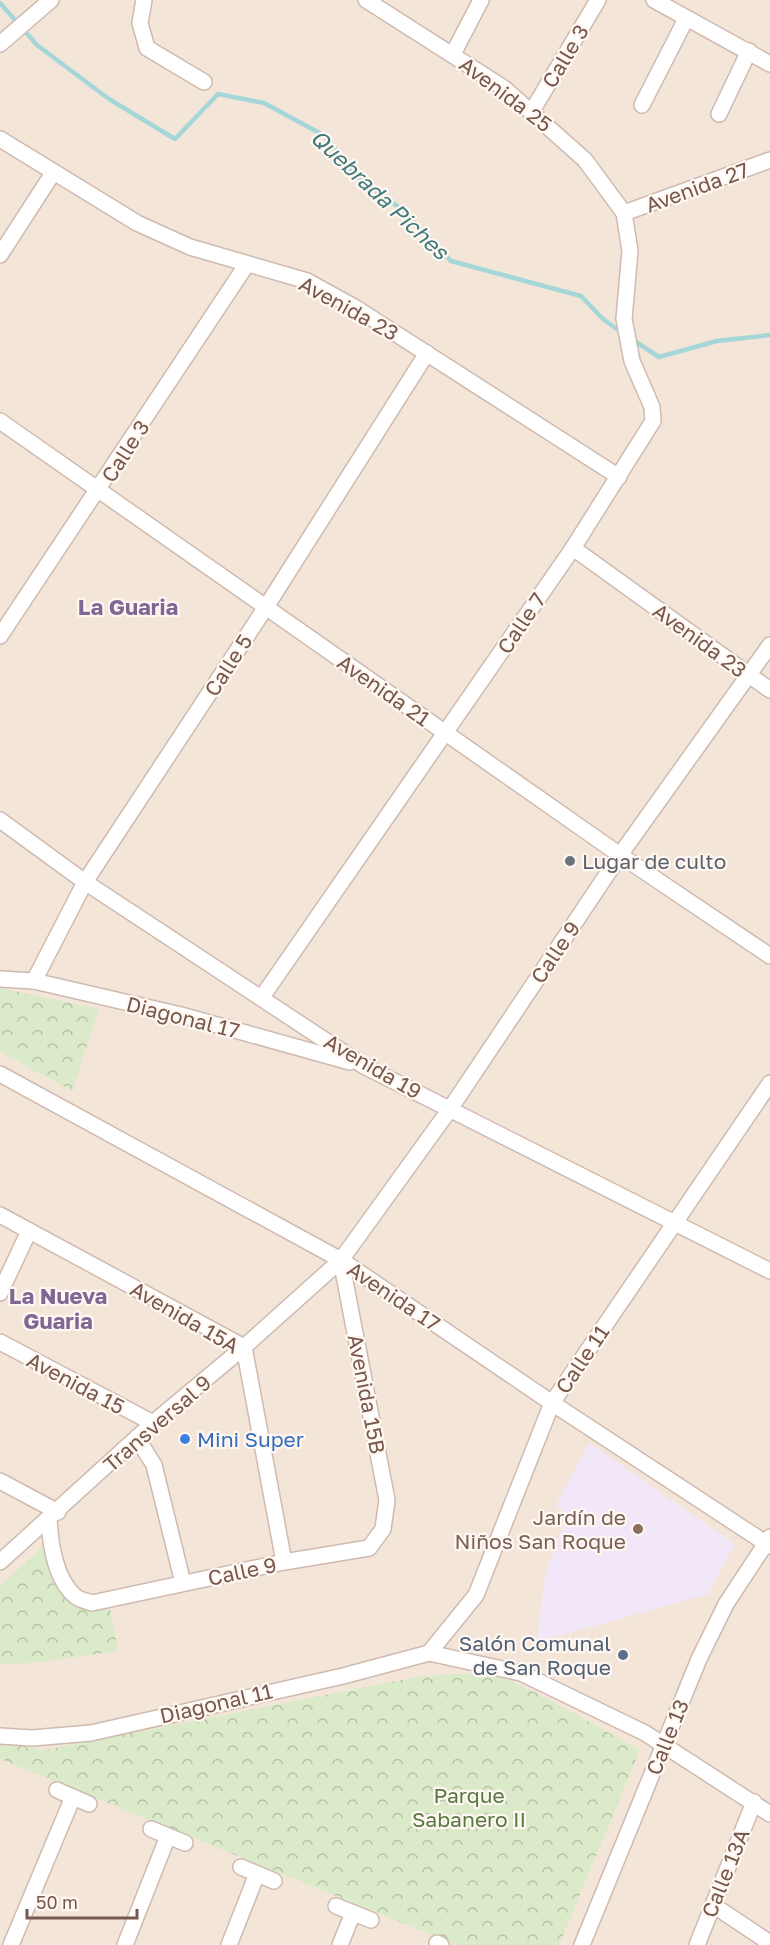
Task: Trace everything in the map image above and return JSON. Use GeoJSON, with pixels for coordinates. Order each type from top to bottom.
{"type":"FeatureCollection","features":[{"type":"Feature","properties":{"kind":"street"},"geometry":{"type":"LineString","coordinates":[[0,44],[51,0]]}},
{"type":"Feature","properties":{"kind":"street"},"geometry":{"type":"LineString","coordinates":[[144,0],[140,23],[147,48],[204,82]]}},
{"type":"Feature","properties":{"kind":"street","name":"Avenida 25"},"geometry":{"type":"LineString","coordinates":[[366,0],[504,88],[532,111],[585,160],[624,213]]}},
{"type":"Feature","properties":{"kind":"street"},"geometry":{"type":"LineString","coordinates":[[453,54],[481,0]]}},
{"type":"Feature","properties":{"kind":"street","name":"Calle 3"},"geometry":{"type":"LineString","coordinates":[[532,111],[598,0]]}},
{"type":"Feature","properties":{"kind":"street"},"geometry":{"type":"LineString","coordinates":[[654,0],[770,64]]}},
{"type":"Feature","properties":{"kind":"street"},"geometry":{"type":"LineString","coordinates":[[642,105],[686,19]]}},
{"type":"Feature","properties":{"kind":"street"},"geometry":{"type":"LineString","coordinates":[[718,114],[748,51]]}},
{"type":"Feature","properties":{"kind":"street","name":"Avenida 23"},"geometry":{"type":"LineString","coordinates":[[0,139],[138,224],[190,247],[307,281],[356,308],[619,477]]}},
{"type":"Feature","properties":{"kind":"street","name":"Avenida 27"},"geometry":{"type":"LineString","coordinates":[[624,213],[770,160]]}},
{"type":"Feature","properties":{"kind":"street"},"geometry":{"type":"LineString","coordinates":[[0,255],[52,173]]}},
{"type":"Feature","properties":{"kind":"street","name":"Calle 7"},"geometry":{"type":"LineString","coordinates":[[262,997],[573,548],[653,422],[651,407],[632,361],[624,319],[630,251],[624,213]]}},
{"type":"Feature","properties":{"kind":"street","name":"Calle 3"},"geometry":{"type":"LineString","coordinates":[[0,636],[247,264]]}},
{"type":"Feature","properties":{"kind":"street","name":"Calle 5"},"geometry":{"type":"LineString","coordinates":[[34,981],[85,882],[266,607],[427,353]]}},
{"type":"Feature","properties":{"kind":"street","name":"Avenida 21"},"geometry":{"type":"LineString","coordinates":[[0,421],[620,855],[770,956]]}},
{"type":"Feature","properties":{"kind":"street","name":"Avenida 23"},"geometry":{"type":"LineString","coordinates":[[573,548],[770,690]]}},
{"type":"Feature","properties":{"kind":"street","name":"Calle 9"},"geometry":{"type":"LineString","coordinates":[[341,1260],[450,1109],[620,855],[770,645]]}},
{"type":"Feature","properties":{"kind":"street","name":"Avenida 19"},"geometry":{"type":"LineString","coordinates":[[0,820],[85,882],[364,1066],[770,1271]]}},
{"type":"Feature","properties":{"kind":"street","name":"Diagonal 17"},"geometry":{"type":"LineString","coordinates":[[0,979],[34,981],[181,1015],[364,1066]]}},
{"type":"Feature","properties":{"kind":"street","name":"Avenida 17"},"geometry":{"type":"LineString","coordinates":[[0,1074],[341,1260],[552,1403],[768,1542]]}},
{"type":"Feature","properties":{"kind":"street","name":"Calle 11"},"geometry":{"type":"LineString","coordinates":[[429,1653],[476,1595],[552,1403],[770,1083]]}},
{"type":"Feature","properties":{"kind":"street","name":"Avenida 15A"},"geometry":{"type":"LineString","coordinates":[[0,1215],[244,1347],[284,1562]]}},
{"type":"Feature","properties":{"kind":"street"},"geometry":{"type":"LineString","coordinates":[[0,1293],[29,1231]]}},
{"type":"Feature","properties":{"kind":"street","name":"Transversal 9"},"geometry":{"type":"LineString","coordinates":[[0,1562],[136,1438],[244,1347],[341,1260]]}},
{"type":"Feature","properties":{"kind":"street","name":"Avenida 15B"},"geometry":{"type":"LineString","coordinates":[[341,1260],[385,1486],[387,1500],[383,1529]]}},
{"type":"Feature","properties":{"kind":"street","name":"Avenida 15"},"geometry":{"type":"LineString","coordinates":[[0,1342],[153,1424]]}},
{"type":"Feature","properties":{"kind":"street","name":"Avenida 15"},"geometry":{"type":"LineString","coordinates":[[136,1438],[154,1465],[183,1583]]}},
{"type":"Feature","properties":{"kind":"street"},"geometry":{"type":"LineString","coordinates":[[0,1481],[53,1515]]}},
{"type":"Feature","properties":{"kind":"street","name":"Calle 9"},"geometry":{"type":"LineString","coordinates":[[53,1515],[50,1541],[65,1584],[76,1597],[92,1603],[284,1562],[369,1548],[383,1529]]}},
{"type":"Feature","properties":{"kind":"street","name":"Calle 13"},"geometry":{"type":"LineString","coordinates":[[582,1945],[699,1659],[726,1604],[768,1542]]}},
{"type":"Feature","properties":{"kind":"street"},"geometry":{"type":"LineString","coordinates":[[429,1653],[520,1673],[664,1745],[770,1814]]}},
{"type":"Feature","properties":{"kind":"street","name":"Diagonal 11"},"geometry":{"type":"LineString","coordinates":[[0,1736],[32,1738],[91,1733],[343,1676],[429,1653]]}},
{"type":"Feature","properties":{"kind":"street"},"geometry":{"type":"LineString","coordinates":[[57,1790],[88,1804]]}},
{"type":"Feature","properties":{"kind":"street"},"geometry":{"type":"LineString","coordinates":[[11,1945],[73,1797]]}},
{"type":"Feature","properties":{"kind":"street","name":"Calle 13A"},"geometry":{"type":"LineString","coordinates":[[697,1945],[754,1802]]}},
{"type":"Feature","properties":{"kind":"street"},"geometry":{"type":"LineString","coordinates":[[151,1829],[185,1843]]}},
{"type":"Feature","properties":{"kind":"street"},"geometry":{"type":"LineString","coordinates":[[125,1945],[168,1836]]}},
{"type":"Feature","properties":{"kind":"street"},"geometry":{"type":"LineString","coordinates":[[241,1867],[274,1881]]}},
{"type":"Feature","properties":{"kind":"street"},"geometry":{"type":"LineString","coordinates":[[229,1945],[257,1874]]}},
{"type":"Feature","properties":{"kind":"street"},"geometry":{"type":"LineString","coordinates":[[713,1905],[770,1943]]}},
{"type":"Feature","properties":{"kind":"street"},"geometry":{"type":"LineString","coordinates":[[336,1906],[370,1920]]}},
{"type":"Feature","properties":{"kind":"street"},"geometry":{"type":"LineString","coordinates":[[340,1945],[353,1913]]}},
{"type":"Feature","properties":{"kind":"shaded area"},"geometry":{"type":"Polygon","coordinates":[[[0,0],[770,0],[770,1945],[0,1945],[0,0]]]}},
{"type":"Feature","properties":{"kind":"shaded area","name":"Jardín de Niños San Roque"},"geometry":{"type":"Polygon","coordinates":[[[589,1443],[735,1544],[708,1594],[537,1642],[545,1576],[567,1514],[556,1505],[589,1443]]]}},
{"type":"Feature","properties":{"kind":"green space"},"geometry":{"type":"Polygon","coordinates":[[[0,988],[99,1009],[72,1091],[0,1052],[0,988]]]}},
{"type":"Feature","properties":{"kind":"green space"},"geometry":{"type":"Polygon","coordinates":[[[48,1542],[50,1572],[54,1584],[69,1600],[80,1605],[110,1608],[118,1651],[34,1663],[0,1664],[0,1586],[48,1542]]]}},
{"type":"Feature","properties":{"kind":"green space","name":"Parque Sabanero II"},"geometry":{"type":"Polygon","coordinates":[[[489,1672],[539,1694],[640,1750],[559,1945],[456,1945],[0,1759],[0,1743],[45,1750],[422,1676],[489,1672]]]}},
{"type":"Feature","properties":{"kind":"waterway","name":"Quebrada Piches"},"geometry":{"type":"LineString","coordinates":[[0,3],[37,45],[109,99],[175,139],[218,94],[264,103],[325,136],[357,177],[404,211],[451,261],[581,296],[603,319],[621,332]]}},
{"type":"Feature","properties":{"kind":"waterway","name":"Quebrada Piches"},"geometry":{"type":"LineString","coordinates":[[633,340],[659,357],[717,341],[770,335]]}},
{"type":"Feature","properties":{"kind":"place","name":"Lugar de culto"},"geometry":{"type":"Point","coordinates":[570,861]}},
{"type":"Feature","properties":{"kind":"place","name":"Mini Super"},"geometry":{"type":"Point","coordinates":[185,1439]}},
{"type":"Feature","properties":{"kind":"place","name":"Jardín de Niños San Roque"},"geometry":{"type":"Point","coordinates":[638,1529]}},
{"type":"Feature","properties":{"kind":"place","name":"Salón Comunal de San Roque"},"geometry":{"type":"Point","coordinates":[623,1655]}},
{"type":"Feature","properties":{"kind":"district","name":"La Guaria"},"geometry":{"type":"Point","coordinates":[128,606]}},
{"type":"Feature","properties":{"kind":"district","name":"La Nueva Guaria"},"geometry":{"type":"Point","coordinates":[58,1308]}}]}
